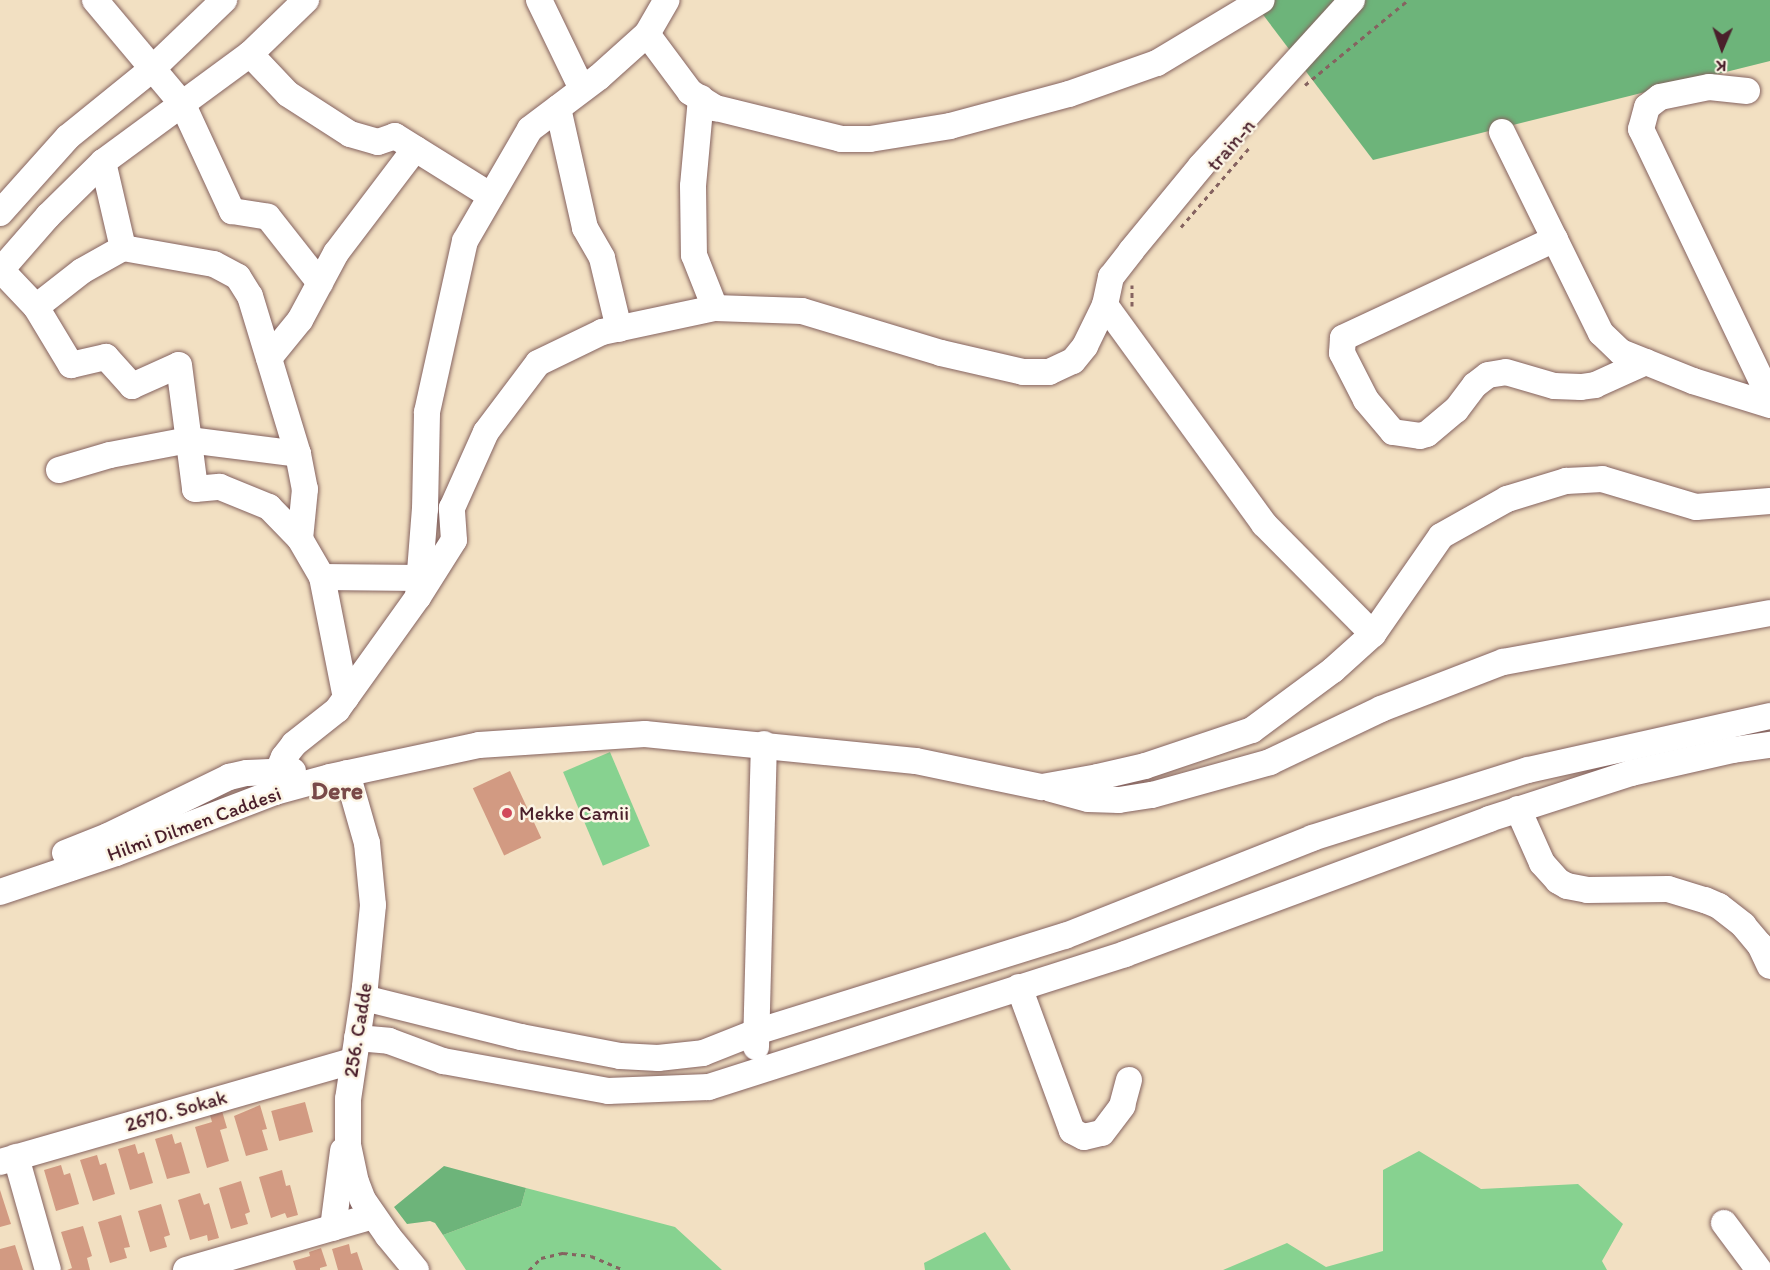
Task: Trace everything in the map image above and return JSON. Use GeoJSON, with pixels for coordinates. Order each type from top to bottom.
{"type":"FeatureCollection","features":[{"type":"Feature","properties":{"kind":"street"},"geometry":{"type":"LineString","coordinates":[[95,0],[183,105],[232,211],[268,217],[320,283]]}},
{"type":"Feature","properties":{"kind":"street"},"geometry":{"type":"LineString","coordinates":[[0,213],[68,137],[152,69],[224,0]]}},
{"type":"Feature","properties":{"kind":"street"},"geometry":{"type":"LineString","coordinates":[[306,0],[250,54],[103,162],[48,216],[1,271],[36,307],[71,365],[106,357],[132,386],[179,365],[195,489],[220,487],[269,507],[300,539],[322,577],[346,698]]}},
{"type":"Feature","properties":{"kind":"street"},"geometry":{"type":"LineString","coordinates":[[539,0],[582,90]]}},
{"type":"Feature","properties":{"kind":"street"},"geometry":{"type":"LineString","coordinates":[[419,587],[425,509],[427,412],[465,241],[530,129],[582,90],[647,34],[667,0]]}},
{"type":"Feature","properties":{"kind":"street"},"geometry":{"type":"LineString","coordinates":[[647,34],[690,92],[716,108],[841,138],[870,139],[950,126],[1069,94],[1157,63],[1262,0]]}},
{"type":"Feature","properties":{"kind":"street"},"geometry":{"type":"LineString","coordinates":[[276,782],[284,757],[294,744],[337,710],[419,587],[454,540],[452,508],[486,432],[538,363],[602,332],[715,308],[802,311],[941,353],[1023,372],[1049,372],[1073,362],[1085,346],[1105,305],[1112,277],[1131,251],[1202,166],[1352,0]]}},
{"type":"Feature","properties":{"kind":"street"},"geometry":{"type":"LineString","coordinates":[[250,54],[288,94],[350,134],[378,142],[395,136],[491,196]]}},
{"type":"Feature","properties":{"kind":"street"},"geometry":{"type":"LineString","coordinates":[[1747,91],[1709,87],[1660,97],[1647,107],[1641,129],[1770,398]]}},
{"type":"Feature","properties":{"kind":"street"},"geometry":{"type":"LineString","coordinates":[[701,98],[693,186],[694,255],[715,308]]}},
{"type":"Feature","properties":{"kind":"street"},"geometry":{"type":"LineString","coordinates":[[558,108],[585,228],[602,258],[620,329]]}},
{"type":"Feature","properties":{"kind":"street"},"geometry":{"type":"LineString","coordinates":[[1502,132],[1601,333],[1621,352],[1693,381],[1770,405]]}},
{"type":"Feature","properties":{"kind":"street"},"geometry":{"type":"LineString","coordinates":[[269,358],[300,320],[336,253],[415,149]]}},
{"type":"Feature","properties":{"kind":"street"},"geometry":{"type":"LineString","coordinates":[[103,162],[123,248]]}},
{"type":"Feature","properties":{"kind":"street"},"geometry":{"type":"LineString","coordinates":[[1555,239],[1343,338],[1342,353],[1365,400],[1393,432],[1420,436],[1427,434],[1456,410],[1475,385],[1488,375],[1506,372],[1554,386],[1581,387],[1594,385],[1646,362]]}},
{"type":"Feature","properties":{"kind":"street"},"geometry":{"type":"LineString","coordinates":[[36,307],[82,271],[123,248],[214,264],[238,277],[250,296],[298,454],[305,489],[300,539]]}},
{"type":"Feature","properties":{"kind":"street"},"geometry":{"type":"LineString","coordinates":[[1105,305],[1264,524],[1373,634]]}},
{"type":"Feature","properties":{"kind":"street"},"geometry":{"type":"LineString","coordinates":[[59,470],[110,455],[189,440],[298,454]]}},
{"type":"Feature","properties":{"kind":"street"},"geometry":{"type":"LineString","coordinates":[[1042,787],[1145,766],[1252,730],[1333,670],[1373,634],[1441,536],[1507,499],[1566,481],[1602,479],[1696,507],[1770,501]]}},
{"type":"Feature","properties":{"kind":"street"},"geometry":{"type":"LineString","coordinates":[[322,577],[419,587]]}},
{"type":"Feature","properties":{"kind":"street","name":"Hilmi Dilmen Caddesi"},"geometry":{"type":"LineString","coordinates":[[0,892],[112,845],[276,782],[347,773],[479,745],[645,734],[764,744],[915,761],[1042,787],[1088,799],[1119,800],[1152,795],[1270,762],[1381,709],[1503,662],[1770,613]]}},
{"type":"Feature","properties":{"kind":"street"},"geometry":{"type":"LineString","coordinates":[[364,998],[521,1037],[639,1058],[703,1053],[756,1032],[1065,936],[1312,838],[1528,770],[1770,716]]}},
{"type":"Feature","properties":{"kind":"street"},"geometry":{"type":"LineString","coordinates":[[755,1071],[764,744]]}},
{"type":"Feature","properties":{"kind":"street"},"geometry":{"type":"LineString","coordinates":[[355,1050],[388,1041],[443,1061],[608,1091],[709,1087],[1136,950],[1518,809],[1631,772],[1734,750],[1770,745]]}},
{"type":"Feature","properties":{"kind":"street","name":"256. Cadde"},"geometry":{"type":"LineString","coordinates":[[347,773],[362,821],[372,880],[372,928],[346,1124],[356,1182],[373,1216],[416,1270]]}},
{"type":"Feature","properties":{"kind":"street"},"geometry":{"type":"LineString","coordinates":[[1518,809],[1542,863],[1558,881],[1567,886],[1587,890],[1668,889],[1705,900],[1719,906],[1743,925],[1760,945],[1770,966]]}},
{"type":"Feature","properties":{"kind":"street","name":"Hilmi Dilmen Caddesi"},"geometry":{"type":"LineString","coordinates":[[0,874],[112,845]]}},
{"type":"Feature","properties":{"kind":"street"},"geometry":{"type":"LineString","coordinates":[[1019,987],[1072,1131],[1084,1137],[1102,1133],[1122,1106],[1129,1080]]}},
{"type":"Feature","properties":{"kind":"street","name":"2670. Sokak"},"geometry":{"type":"LineString","coordinates":[[8,1160],[355,1050]]}},
{"type":"Feature","properties":{"kind":"street"},"geometry":{"type":"LineString","coordinates":[[333,1228],[346,1124]]}},
{"type":"Feature","properties":{"kind":"street"},"geometry":{"type":"LineString","coordinates":[[8,1160],[48,1270]]}},
{"type":"Feature","properties":{"kind":"street"},"geometry":{"type":"LineString","coordinates":[[186,1270],[373,1216]]}},
{"type":"Feature","properties":{"kind":"street"},"geometry":{"type":"LineString","coordinates":[[1724,1223],[1759,1270]]}},
{"type":"Feature","properties":{"kind":"path"},"geometry":{"type":"LineString","coordinates":[[1298,92],[1408,0]]}},
{"type":"Feature","properties":{"kind":"path","name":"train-n"},"geometry":{"type":"LineString","coordinates":[[1177,231],[1252,144]]}},
{"type":"Feature","properties":{"kind":"path"},"geometry":{"type":"LineString","coordinates":[[1132,285],[1132,307]]}},
{"type":"Feature","properties":{"kind":"path"},"geometry":{"type":"LineString","coordinates":[[529,1270],[541,1258],[563,1252],[591,1256],[624,1270]]}},
{"type":"Feature","properties":{"kind":"green space"},"geometry":{"type":"Polygon","coordinates":[[[1264,0],[1770,0],[1770,61],[1373,160],[1261,12],[1264,0]]]}},
{"type":"Feature","properties":{"kind":"green space"},"geometry":{"type":"Polygon","coordinates":[[[610,752],[650,846],[603,866],[563,772],[610,752]]]}},
{"type":"Feature","properties":{"kind":"green space"},"geometry":{"type":"Polygon","coordinates":[[[1419,1151],[1481,1189],[1578,1184],[1623,1224],[1602,1261],[1607,1270],[1223,1270],[1287,1243],[1326,1267],[1383,1251],[1383,1170],[1419,1151]]]}},
{"type":"Feature","properties":{"kind":"green space"},"geometry":{"type":"Polygon","coordinates":[[[444,1166],[526,1188],[521,1206],[443,1235],[435,1223],[430,1221],[407,1224],[394,1207],[444,1166]]]}},
{"type":"Feature","properties":{"kind":"green space"},"geometry":{"type":"Polygon","coordinates":[[[526,1188],[675,1227],[722,1270],[466,1270],[443,1235],[521,1206],[526,1188]]]}},
{"type":"Feature","properties":{"kind":"green space"},"geometry":{"type":"Polygon","coordinates":[[[985,1232],[1011,1270],[925,1270],[924,1263],[985,1232]]]}},
{"type":"Feature","properties":{"kind":"building","name":"Mekke Camii"},"geometry":{"type":"Polygon","coordinates":[[[510,771],[541,838],[504,855],[473,788],[510,771]]]}},
{"type":"Feature","properties":{"kind":"building"},"geometry":{"type":"Polygon","coordinates":[[[305,1102],[313,1132],[279,1141],[271,1111],[305,1102]]]}},
{"type":"Feature","properties":{"kind":"building"},"geometry":{"type":"Polygon","coordinates":[[[260,1105],[267,1129],[262,1130],[268,1150],[246,1156],[234,1116],[260,1105]]]}},
{"type":"Feature","properties":{"kind":"building"},"geometry":{"type":"Polygon","coordinates":[[[222,1111],[227,1128],[220,1130],[229,1161],[207,1168],[195,1127],[212,1122],[210,1115],[222,1111]]]}},
{"type":"Feature","properties":{"kind":"building"},"geometry":{"type":"Polygon","coordinates":[[[172,1134],[175,1144],[181,1142],[190,1173],[167,1179],[155,1139],[172,1134]]]}},
{"type":"Feature","properties":{"kind":"building"},"geometry":{"type":"Polygon","coordinates":[[[135,1144],[138,1154],[144,1152],[153,1183],[130,1190],[118,1149],[135,1144]]]}},
{"type":"Feature","properties":{"kind":"building"},"geometry":{"type":"Polygon","coordinates":[[[97,1155],[100,1165],[106,1163],[115,1194],[93,1201],[80,1160],[97,1155]]]}},
{"type":"Feature","properties":{"kind":"building"},"geometry":{"type":"Polygon","coordinates":[[[61,1165],[64,1175],[70,1173],[79,1204],[56,1211],[44,1170],[61,1165]]]}},
{"type":"Feature","properties":{"kind":"building"},"geometry":{"type":"Polygon","coordinates":[[[282,1170],[286,1186],[290,1185],[298,1215],[287,1218],[285,1213],[271,1218],[259,1177],[282,1170]]]}},
{"type":"Feature","properties":{"kind":"building"},"geometry":{"type":"Polygon","coordinates":[[[241,1181],[250,1212],[245,1214],[248,1224],[231,1229],[219,1188],[241,1181]]]}},
{"type":"Feature","properties":{"kind":"building"},"geometry":{"type":"Polygon","coordinates":[[[0,1190],[11,1224],[0,1227],[0,1190]]]}},
{"type":"Feature","properties":{"kind":"building"},"geometry":{"type":"Polygon","coordinates":[[[200,1193],[204,1205],[209,1203],[219,1238],[208,1241],[207,1235],[190,1240],[178,1200],[200,1193]]]}},
{"type":"Feature","properties":{"kind":"building"},"geometry":{"type":"Polygon","coordinates":[[[161,1204],[170,1235],[164,1237],[167,1247],[150,1252],[138,1211],[161,1204]]]}},
{"type":"Feature","properties":{"kind":"building"},"geometry":{"type":"Polygon","coordinates":[[[121,1215],[130,1247],[124,1248],[127,1258],[110,1263],[98,1222],[121,1215]]]}},
{"type":"Feature","properties":{"kind":"building"},"geometry":{"type":"Polygon","coordinates":[[[83,1226],[92,1256],[87,1258],[90,1270],[67,1270],[72,1268],[61,1232],[83,1226]]]}},
{"type":"Feature","properties":{"kind":"building"},"geometry":{"type":"Polygon","coordinates":[[[349,1244],[351,1254],[357,1252],[363,1270],[338,1270],[332,1249],[349,1244]]]}},
{"type":"Feature","properties":{"kind":"building"},"geometry":{"type":"Polygon","coordinates":[[[15,1245],[23,1270],[0,1270],[0,1249],[15,1245]]]}},
{"type":"Feature","properties":{"kind":"building"},"geometry":{"type":"Polygon","coordinates":[[[321,1248],[327,1266],[320,1270],[296,1270],[293,1261],[310,1256],[309,1252],[321,1248]]]}},
{"type":"Feature","properties":{"kind":"place","name":"Mekke Camii"},"geometry":{"type":"Point","coordinates":[507,813]}},
{"type":"Feature","properties":{"kind":"district","name":"Dere"},"geometry":{"type":"Point","coordinates":[337,791]}}]}
